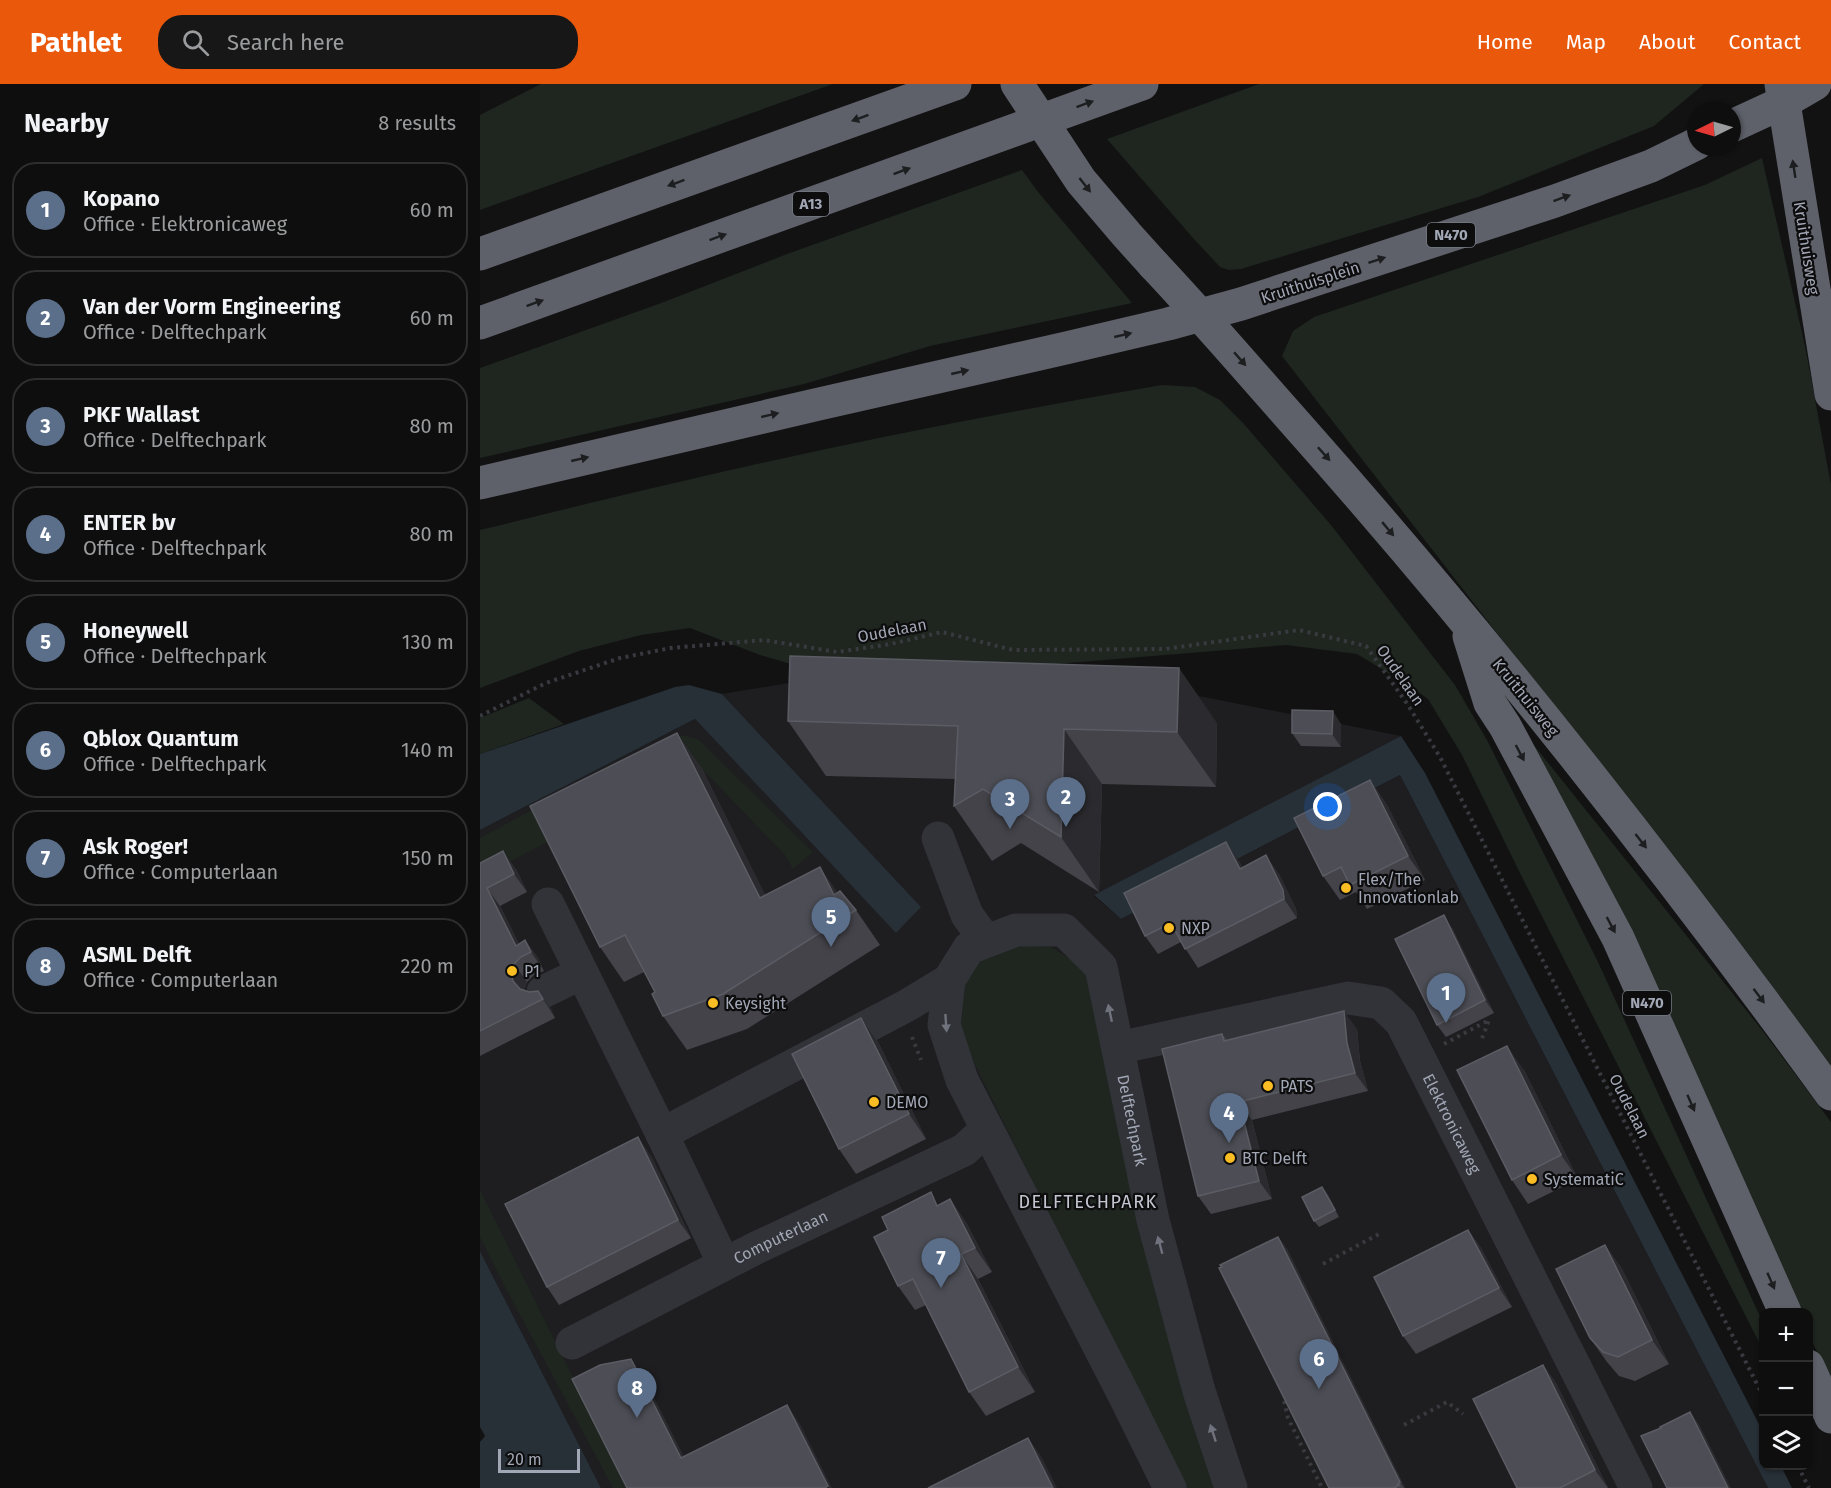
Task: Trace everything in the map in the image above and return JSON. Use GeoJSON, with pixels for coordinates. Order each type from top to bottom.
{"type":"FeatureCollection","features":[{"type":"Feature","properties":{"kind":"highway"},"geometry":{"type":"LineString","coordinates":[[480,254],[955,84]]}},
{"type":"Feature","properties":{"kind":"highway","name":"N470"},"geometry":{"type":"LineString","coordinates":[[1017,84],[1081,181],[1126,235],[1201,315]]}},
{"type":"Feature","properties":{"kind":"highway","name":"A13"},"geometry":{"type":"LineString","coordinates":[[480,323],[1142,84]]}},
{"type":"Feature","properties":{"kind":"highway"},"geometry":{"type":"LineString","coordinates":[[1741,120],[1782,93],[1815,84]]}},
{"type":"Feature","properties":{"kind":"highway","name":"Kruithuisweg"},"geometry":{"type":"LineString","coordinates":[[1782,93],[1831,394]]}},
{"type":"Feature","properties":{"kind":"highway","name":"Kruithuisplein"},"geometry":{"type":"LineString","coordinates":[[480,483],[1066,348],[1241,304],[1555,201],[1651,166],[1687,148]]}},
{"type":"Feature","properties":{"kind":"highway"},"geometry":{"type":"LineString","coordinates":[[1819,324],[1831,247]]}},
{"type":"Feature","properties":{"kind":"highway","name":"Kruithuisweg"},"geometry":{"type":"LineString","coordinates":[[1201,315],[1350,484],[1605,794],[1758,994],[1831,1094]]}},
{"type":"Feature","properties":{"kind":"highway","name":"N470"},"geometry":{"type":"LineString","coordinates":[[1464,620],[1490,703],[1505,726],[1617,938],[1783,1308]]}},
{"type":"Feature","properties":{"kind":"highway"},"geometry":{"type":"LineString","coordinates":[[1813,1375],[1831,1417]]}},
{"type":"Feature","properties":{"kind":"street"},"geometry":{"type":"LineString","coordinates":[[938,838],[967,915],[986,942]]}},
{"type":"Feature","properties":{"kind":"street"},"geometry":{"type":"LineString","coordinates":[[548,904],[724,1264]]}},
{"type":"Feature","properties":{"kind":"street","name":"Delftechpark"},"geometry":{"type":"LineString","coordinates":[[1170,1488],[962,1080],[944,1025],[949,980],[969,948],[1016,930],[1064,930],[1101,967],[1153,1220],[1199,1391],[1231,1488]]}},
{"type":"Feature","properties":{"kind":"street"},"geometry":{"type":"LineString","coordinates":[[546,999],[585,980]]}},
{"type":"Feature","properties":{"kind":"street","name":"Delftechpark"},"geometry":{"type":"LineString","coordinates":[[662,1134],[906,1006],[949,980]]}},
{"type":"Feature","properties":{"kind":"street","name":"Elektronicaweg"},"geometry":{"type":"LineString","coordinates":[[1118,1048],[1348,998],[1381,1003],[1401,1022],[1636,1488]]}},
{"type":"Feature","properties":{"kind":"street","name":"Computerlaan"},"geometry":{"type":"LineString","coordinates":[[572,1343],[767,1242],[964,1150],[987,1129]]}},
{"type":"Feature","properties":{"kind":"path","name":"Oudelaan"},"geometry":{"type":"LineString","coordinates":[[480,716],[546,683],[620,658],[670,648],[764,640],[837,652],[891,644],[942,632],[1013,650],[1166,649],[1299,630],[1366,646],[1408,705],[1440,756],[1759,1388]]}},
{"type":"Feature","properties":{"kind":"path"},"geometry":{"type":"LineString","coordinates":[[906,1006],[913,1043],[923,1065]]}},
{"type":"Feature","properties":{"kind":"path"},"geometry":{"type":"LineString","coordinates":[[1449,1042],[1489,1020],[1481,1041]]}},
{"type":"Feature","properties":{"kind":"path"},"geometry":{"type":"LineString","coordinates":[[1323,1264],[1379,1234]]}},
{"type":"Feature","properties":{"kind":"path"},"geometry":{"type":"LineString","coordinates":[[1284,1401],[1288,1418],[1322,1488]]}},
{"type":"Feature","properties":{"kind":"path"},"geometry":{"type":"LineString","coordinates":[[1404,1425],[1447,1402],[1463,1414]]}},
{"type":"Feature","properties":{"kind":"path"},"geometry":{"type":"LineString","coordinates":[[1800,1470],[1809,1488]]}},
{"type":"Feature","properties":{"kind":"shaded area"},"geometry":{"type":"Polygon","coordinates":[[[541,84],[833,84],[480,210],[480,115],[541,84]]]}},
{"type":"Feature","properties":{"kind":"shaded area"},"geometry":{"type":"Polygon","coordinates":[[[1259,84],[1704,84],[1654,126],[1478,197],[1241,269],[1229,270],[1220,267],[1107,139],[1259,84]]]}},
{"type":"Feature","properties":{"kind":"shaded area"},"geometry":{"type":"Polygon","coordinates":[[[1762,158],[1805,346],[1831,485],[1831,1071],[1552,704],[1282,356],[1293,331],[1314,317],[1705,185],[1762,158]]]}},
{"type":"Feature","properties":{"kind":"shaded area"},"geometry":{"type":"Polygon","coordinates":[[[1022,170],[1132,303],[930,346],[804,384],[480,458],[480,368],[1022,170]]]}},
{"type":"Feature","properties":{"kind":"shaded area"},"geometry":{"type":"Polygon","coordinates":[[[1162,385],[1195,387],[1220,400],[1243,423],[1331,525],[1455,685],[1488,742],[1598,962],[1759,1314],[1759,1342],[1462,755],[1428,699],[1357,654],[1286,645],[920,675],[808,669],[760,655],[690,628],[641,635],[579,651],[480,688],[480,530],[799,455],[980,418],[1162,385]]]}},
{"type":"Feature","properties":{"kind":"shaded area"},"geometry":{"type":"Polygon","coordinates":[[[795,682],[1148,686],[1401,736],[1094,896],[1121,919],[1400,775],[1768,1488],[601,1488],[480,1251],[480,830],[695,719],[896,932],[920,906],[722,694],[795,682]]]}},
{"type":"Feature","properties":{"kind":"shaded area"},"geometry":{"type":"Polygon","coordinates":[[[689,685],[722,694],[921,907],[896,933],[695,719],[480,830],[480,754],[675,687],[689,685]]]}},
{"type":"Feature","properties":{"kind":"shaded area"},"geometry":{"type":"Polygon","coordinates":[[[529,698],[564,724],[480,754],[480,718],[529,698]]]}},
{"type":"Feature","properties":{"kind":"shaded area"},"geometry":{"type":"Polygon","coordinates":[[[673,736],[687,736],[699,740],[813,852],[793,869],[785,855],[706,773],[685,773],[480,877],[480,838],[673,736]]]}},
{"type":"Feature","properties":{"kind":"shaded area"},"geometry":{"type":"Polygon","coordinates":[[[1401,736],[1425,773],[1759,1424],[1759,1470],[1783,1470],[1792,1488],[1768,1488],[1400,775],[1121,919],[1094,895],[1401,736]]]}},
{"type":"Feature","properties":{"kind":"shaded area"},"geometry":{"type":"Polygon","coordinates":[[[1529,739],[1762,1030],[1831,1122],[1831,1381],[1813,1343],[1813,1308],[1796,1308],[1529,739]]]}},
{"type":"Feature","properties":{"kind":"shaded area"},"geometry":{"type":"Polygon","coordinates":[[[1025,946],[1051,947],[1079,964],[1093,987],[1218,1488],[1183,1488],[963,1040],[958,1009],[968,972],[993,951],[1025,946]]]}},
{"type":"Feature","properties":{"kind":"shaded area"},"geometry":{"type":"Polygon","coordinates":[[[480,1190],[628,1488],[613,1488],[480,1237],[480,1190]]]}},
{"type":"Feature","properties":{"kind":"shaded area"},"geometry":{"type":"Polygon","coordinates":[[[480,1251],[601,1488],[480,1488],[480,1442],[485,1436],[480,1427],[480,1251]]]}},
{"type":"Feature","properties":{"kind":"building"},"geometry":{"type":"Polygon","coordinates":[[[790,656],[1179,668],[1177,732],[1064,729],[1061,837],[983,789],[954,806],[958,726],[788,721],[790,656]]]}},
{"type":"Feature","properties":{"kind":"building"},"geometry":{"type":"Polygon","coordinates":[[[1292,710],[1333,711],[1332,734],[1292,733],[1292,710]]]}},
{"type":"Feature","properties":{"kind":"building"},"geometry":{"type":"Polygon","coordinates":[[[677,733],[760,898],[820,867],[834,895],[840,891],[856,910],[723,994],[663,1016],[652,994],[655,992],[625,935],[600,947],[530,806],[677,733]]]}},
{"type":"Feature","properties":{"kind":"building"},"geometry":{"type":"Polygon","coordinates":[[[1370,780],[1408,856],[1350,885],[1341,867],[1323,876],[1294,818],[1370,780]]]}},
{"type":"Feature","properties":{"kind":"building"},"geometry":{"type":"Polygon","coordinates":[[[1226,842],[1240,869],[1266,855],[1283,890],[1284,899],[1185,949],[1171,923],[1145,936],[1124,893],[1226,842]]]}},
{"type":"Feature","properties":{"kind":"building","name":"P1"},"geometry":{"type":"Polygon","coordinates":[[[503,851],[514,874],[487,888],[516,946],[525,940],[531,952],[514,964],[511,973],[513,981],[520,989],[529,992],[538,991],[543,999],[480,1031],[480,863],[503,851]]]}},
{"type":"Feature","properties":{"kind":"building"},"geometry":{"type":"Polygon","coordinates":[[[1444,915],[1485,1000],[1437,1025],[1395,939],[1444,915]]]}},
{"type":"Feature","properties":{"kind":"building","name":"BTC Delft"},"geometry":{"type":"Polygon","coordinates":[[[1344,1011],[1347,1043],[1355,1073],[1239,1102],[1259,1181],[1198,1196],[1162,1049],[1222,1034],[1224,1041],[1344,1011]]]}},
{"type":"Feature","properties":{"kind":"building"},"geometry":{"type":"Polygon","coordinates":[[[861,1018],[909,1114],[839,1149],[792,1054],[861,1018]]]}},
{"type":"Feature","properties":{"kind":"building"},"geometry":{"type":"Polygon","coordinates":[[[1507,1046],[1561,1155],[1512,1180],[1457,1070],[1507,1046]]]}},
{"type":"Feature","properties":{"kind":"building"},"geometry":{"type":"Polygon","coordinates":[[[638,1137],[678,1220],[547,1287],[505,1204],[638,1137]]]}},
{"type":"Feature","properties":{"kind":"building"},"geometry":{"type":"Polygon","coordinates":[[[1322,1187],[1335,1210],[1314,1221],[1302,1197],[1322,1187]]]}},
{"type":"Feature","properties":{"kind":"building"},"geometry":{"type":"Polygon","coordinates":[[[931,1192],[937,1206],[950,1199],[975,1248],[961,1254],[1018,1367],[969,1392],[913,1279],[898,1286],[874,1237],[888,1230],[882,1217],[931,1192]]]}},
{"type":"Feature","properties":{"kind":"building"},"geometry":{"type":"Polygon","coordinates":[[[1468,1230],[1499,1288],[1403,1336],[1374,1277],[1468,1230]]]}},
{"type":"Feature","properties":{"kind":"building"},"geometry":{"type":"Polygon","coordinates":[[[1278,1237],[1400,1482],[1394,1488],[1329,1488],[1219,1268],[1222,1267],[1220,1265],[1278,1237]]]}},
{"type":"Feature","properties":{"kind":"building"},"geometry":{"type":"Polygon","coordinates":[[[1605,1245],[1652,1340],[1618,1357],[1603,1352],[1590,1338],[1556,1269],[1605,1245]]]}},
{"type":"Feature","properties":{"kind":"building"},"geometry":{"type":"Polygon","coordinates":[[[631,1359],[681,1458],[787,1405],[828,1486],[825,1488],[627,1488],[572,1379],[600,1365],[631,1359]]]}},
{"type":"Feature","properties":{"kind":"building"},"geometry":{"type":"Polygon","coordinates":[[[1543,1365],[1595,1470],[1560,1488],[1517,1488],[1473,1399],[1543,1365]]]}},
{"type":"Feature","properties":{"kind":"building"},"geometry":{"type":"Polygon","coordinates":[[[1690,1412],[1728,1488],[1667,1488],[1641,1436],[1690,1412]]]}},
{"type":"Feature","properties":{"kind":"building"},"geometry":{"type":"Polygon","coordinates":[[[1028,1438],[1053,1488],[928,1488],[1028,1438]]]}},
{"type":"Feature","properties":{"kind":"place","name":"Van der Vorm Engineering"},"geometry":{"type":"Point","coordinates":[1066,827]}},
{"type":"Feature","properties":{"kind":"place","name":"PKF Wallast"},"geometry":{"type":"Point","coordinates":[1010,829]}},
{"type":"Feature","properties":{"kind":"place","name":"Flex/The Innovationlab"},"geometry":{"type":"Point","coordinates":[1346,888]}},
{"type":"Feature","properties":{"kind":"place","name":"NXP"},"geometry":{"type":"Point","coordinates":[1169,928]}},
{"type":"Feature","properties":{"kind":"place","name":"Honeywell"},"geometry":{"type":"Point","coordinates":[831,947]}},
{"type":"Feature","properties":{"kind":"place","name":"P1"},"geometry":{"type":"Point","coordinates":[512,971]}},
{"type":"Feature","properties":{"kind":"place","name":"Keysight"},"geometry":{"type":"Point","coordinates":[713,1003]}},
{"type":"Feature","properties":{"kind":"place","name":"Kopano"},"geometry":{"type":"Point","coordinates":[1446,1023]}},
{"type":"Feature","properties":{"kind":"place","name":"PATS"},"geometry":{"type":"Point","coordinates":[1268,1086]}},
{"type":"Feature","properties":{"kind":"place","name":"DEMO"},"geometry":{"type":"Point","coordinates":[874,1102]}},
{"type":"Feature","properties":{"kind":"place","name":"ENTER bv"},"geometry":{"type":"Point","coordinates":[1229,1143]}},
{"type":"Feature","properties":{"kind":"place","name":"BTC Delft"},"geometry":{"type":"Point","coordinates":[1230,1158]}},
{"type":"Feature","properties":{"kind":"place","name":"SystematiC"},"geometry":{"type":"Point","coordinates":[1532,1179]}},
{"type":"Feature","properties":{"kind":"place","name":"Ask Roger!"},"geometry":{"type":"Point","coordinates":[941,1288]}},
{"type":"Feature","properties":{"kind":"place","name":"Qblox Quantum"},"geometry":{"type":"Point","coordinates":[1319,1389]}},
{"type":"Feature","properties":{"kind":"place","name":"ASML Delft"},"geometry":{"type":"Point","coordinates":[637,1418]}},
{"type":"Feature","properties":{"kind":"district","name":"DELFTECHPARK"},"geometry":{"type":"Point","coordinates":[1088,1202]}}]}
